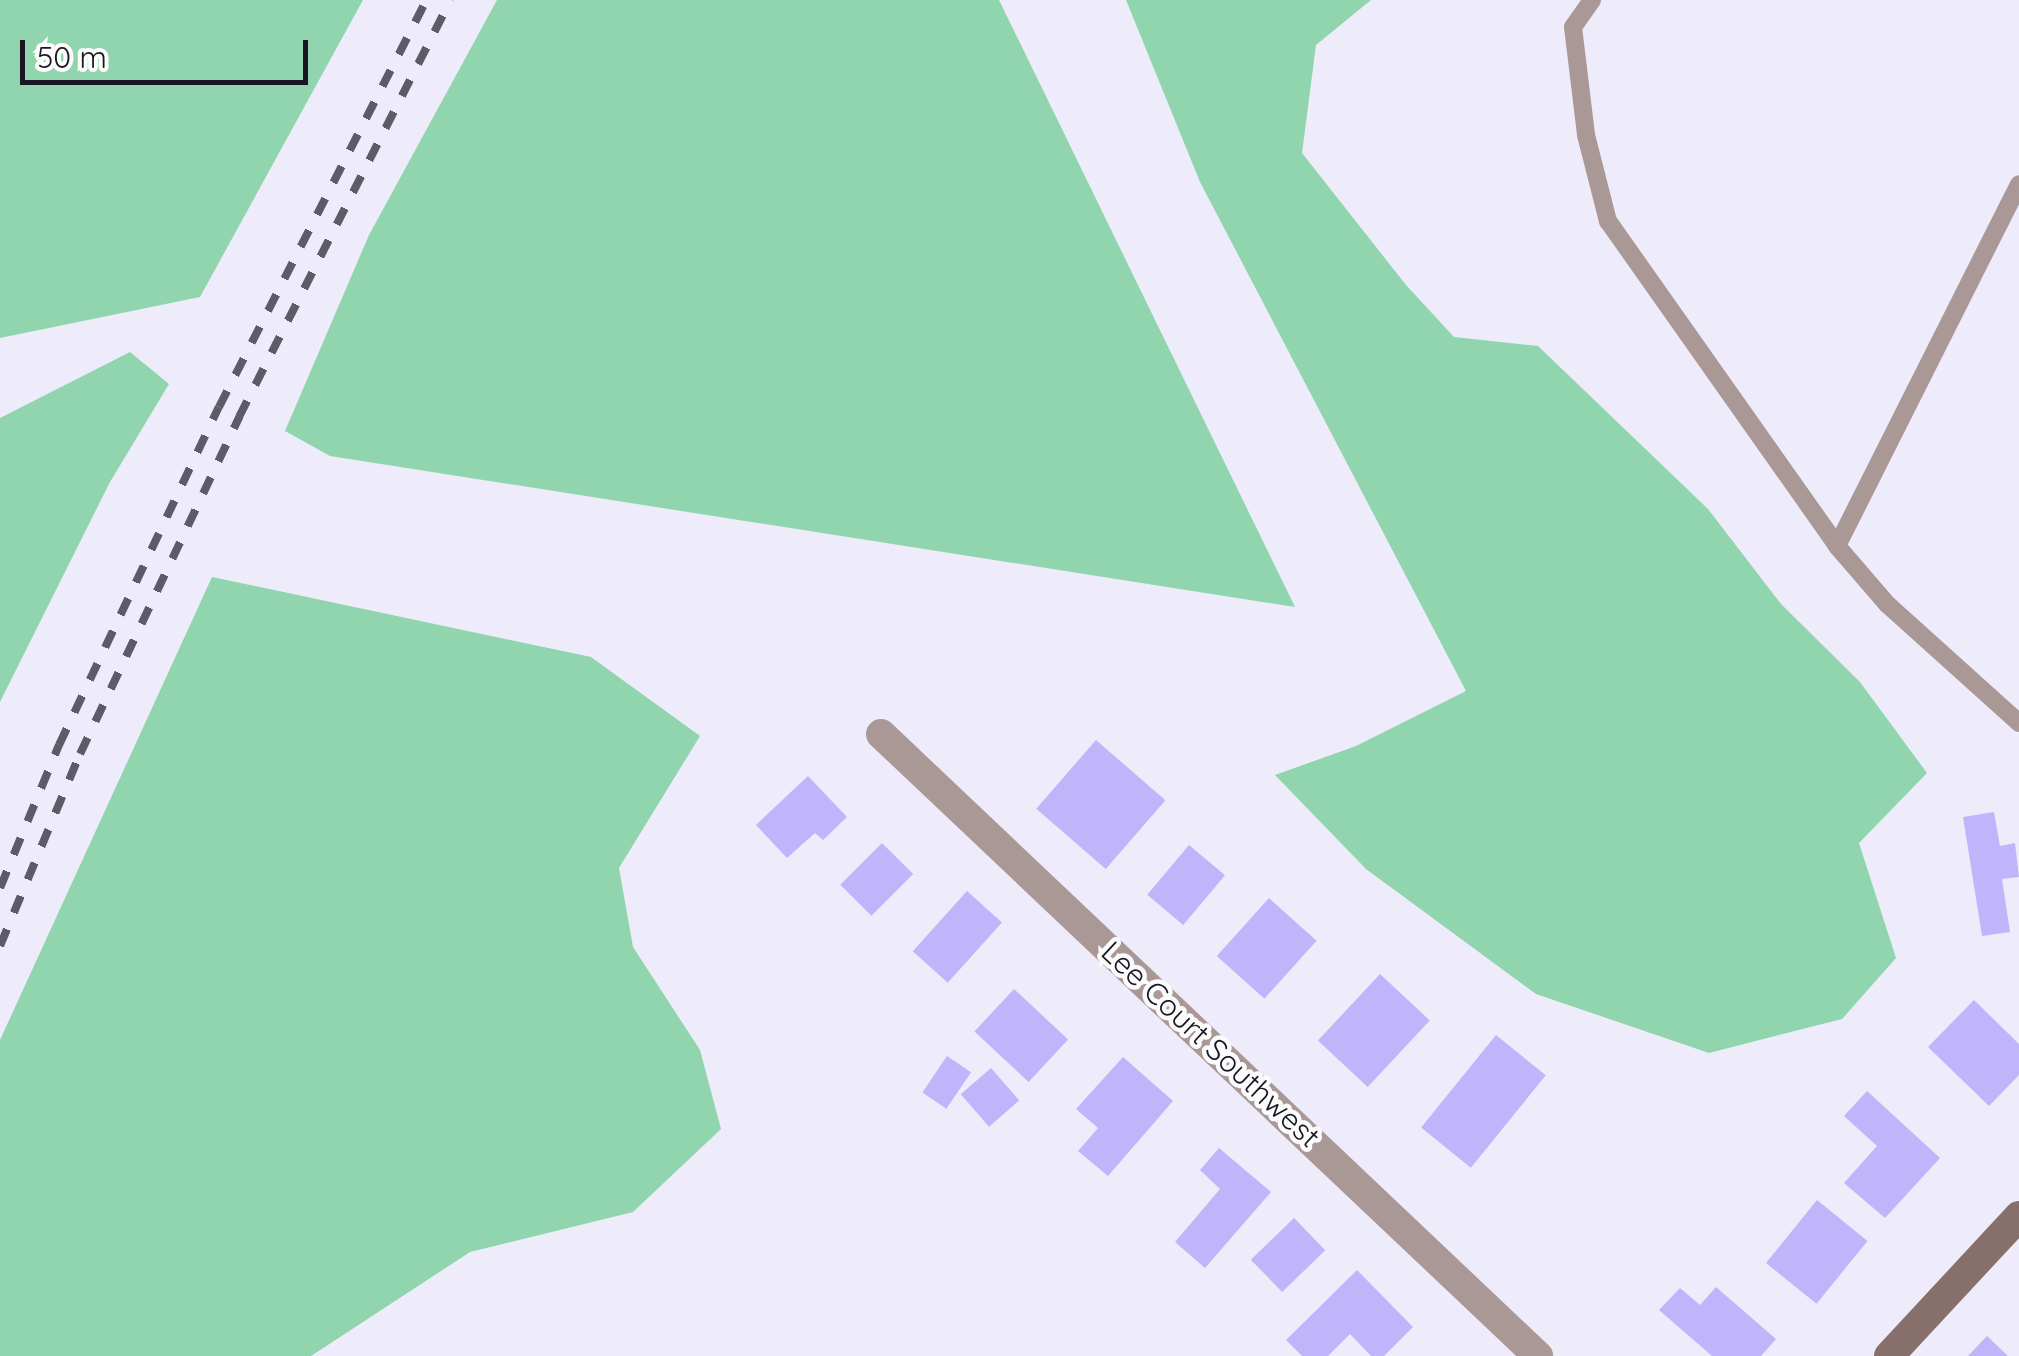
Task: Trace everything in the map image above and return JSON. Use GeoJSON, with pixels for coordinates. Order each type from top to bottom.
{"type":"FeatureCollection","features":[{"type":"Feature","properties":{"kind":"street","name":"Lee Court Southwest"},"geometry":{"type":"LineString","coordinates":[[881,734],[1538,1356]]}},
{"type":"Feature","properties":{"kind":"street"},"geometry":{"type":"LineString","coordinates":[[1889,1356],[2019,1216]]}},
{"type":"Feature","properties":{"kind":"lane"},"geometry":{"type":"LineString","coordinates":[[1592,0],[1573,27],[1586,135],[1608,221],[1837,546],[1886,604],[2019,723]]}},
{"type":"Feature","properties":{"kind":"lane"},"geometry":{"type":"LineString","coordinates":[[1837,546],[2019,184]]}},
{"type":"Feature","properties":{"kind":"green space"},"geometry":{"type":"Polygon","coordinates":[[[0,0],[363,0],[200,297],[0,338],[0,0]]]}},
{"type":"Feature","properties":{"kind":"green space"},"geometry":{"type":"Polygon","coordinates":[[[497,0],[999,0],[1295,607],[330,456],[285,431],[369,235],[497,0]]]}},
{"type":"Feature","properties":{"kind":"green space"},"geometry":{"type":"Polygon","coordinates":[[[1126,0],[1371,0],[1316,45],[1302,153],[1406,285],[1454,337],[1538,346],[1708,509],[1781,604],[1860,682],[1927,773],[1859,843],[1896,958],[1842,1019],[1709,1053],[1536,994],[1366,869],[1275,775],[1356,746],[1466,691],[1200,182],[1126,0]]]}},
{"type":"Feature","properties":{"kind":"green space"},"geometry":{"type":"Polygon","coordinates":[[[130,352],[169,384],[110,482],[0,702],[0,418],[130,352]]]}},
{"type":"Feature","properties":{"kind":"green space"},"geometry":{"type":"Polygon","coordinates":[[[212,577],[591,657],[700,736],[619,868],[633,947],[700,1050],[721,1129],[633,1212],[470,1252],[311,1356],[0,1356],[0,1040],[212,577]]]}},
{"type":"Feature","properties":{"kind":"building"},"geometry":{"type":"Polygon","coordinates":[[[1096,740],[1165,800],[1106,869],[1036,809],[1096,740]]]}},
{"type":"Feature","properties":{"kind":"building"},"geometry":{"type":"Polygon","coordinates":[[[808,776],[847,817],[823,840],[815,833],[787,858],[756,825],[808,776]]]}},
{"type":"Feature","properties":{"kind":"building"},"geometry":{"type":"Polygon","coordinates":[[[1994,812],[2000,846],[2015,843],[2019,877],[2002,879],[2010,932],[1982,936],[1963,817],[1994,812]]]}},
{"type":"Feature","properties":{"kind":"building"},"geometry":{"type":"Polygon","coordinates":[[[882,843],[913,874],[871,916],[840,885],[882,843]]]}},
{"type":"Feature","properties":{"kind":"building"},"geometry":{"type":"Polygon","coordinates":[[[1189,845],[1225,875],[1183,925],[1147,895],[1189,845]]]}},
{"type":"Feature","properties":{"kind":"building"},"geometry":{"type":"Polygon","coordinates":[[[967,891],[1002,922],[948,983],[913,951],[967,891]]]}},
{"type":"Feature","properties":{"kind":"building"},"geometry":{"type":"Polygon","coordinates":[[[1269,898],[1317,941],[1264,999],[1217,956],[1269,898]]]}},
{"type":"Feature","properties":{"kind":"building"},"geometry":{"type":"Polygon","coordinates":[[[1380,974],[1430,1020],[1368,1087],[1318,1041],[1380,974]]]}},
{"type":"Feature","properties":{"kind":"building"},"geometry":{"type":"Polygon","coordinates":[[[1014,989],[1068,1039],[1029,1082],[974,1031],[1014,989]]]}},
{"type":"Feature","properties":{"kind":"building"},"geometry":{"type":"Polygon","coordinates":[[[1974,1000],[2019,1044],[2019,1075],[1989,1106],[1928,1047],[1974,1000]]]}},
{"type":"Feature","properties":{"kind":"building"},"geometry":{"type":"Polygon","coordinates":[[[1496,1035],[1546,1075],[1471,1168],[1421,1127],[1496,1035]]]}},
{"type":"Feature","properties":{"kind":"building"},"geometry":{"type":"Polygon","coordinates":[[[947,1056],[971,1072],[946,1109],[922,1092],[947,1056]]]}},
{"type":"Feature","properties":{"kind":"building"},"geometry":{"type":"Polygon","coordinates":[[[1123,1057],[1173,1101],[1108,1176],[1078,1151],[1098,1128],[1076,1109],[1123,1057]]]}},
{"type":"Feature","properties":{"kind":"building"},"geometry":{"type":"Polygon","coordinates":[[[991,1068],[1019,1100],[989,1127],[961,1094],[991,1068]]]}},
{"type":"Feature","properties":{"kind":"building"},"geometry":{"type":"Polygon","coordinates":[[[1867,1091],[1940,1158],[1885,1218],[1844,1183],[1877,1146],[1844,1116],[1867,1091]]]}},
{"type":"Feature","properties":{"kind":"building"},"geometry":{"type":"Polygon","coordinates":[[[1219,1148],[1271,1192],[1205,1268],[1175,1242],[1220,1189],[1200,1170],[1219,1148]]]}},
{"type":"Feature","properties":{"kind":"building"},"geometry":{"type":"Polygon","coordinates":[[[1817,1200],[1868,1241],[1817,1304],[1766,1263],[1817,1200]]]}},
{"type":"Feature","properties":{"kind":"building"},"geometry":{"type":"Polygon","coordinates":[[[1294,1218],[1325,1250],[1282,1292],[1251,1260],[1294,1218]]]}},
{"type":"Feature","properties":{"kind":"building"},"geometry":{"type":"Polygon","coordinates":[[[1357,1270],[1413,1327],[1384,1356],[1371,1356],[1350,1334],[1328,1356],[1302,1356],[1286,1340],[1357,1270]]]}},
{"type":"Feature","properties":{"kind":"building"},"geometry":{"type":"Polygon","coordinates":[[[1716,1287],[1776,1339],[1761,1356],[1712,1356],[1659,1310],[1680,1288],[1700,1305],[1716,1287]]]}},
{"type":"Feature","properties":{"kind":"building"},"geometry":{"type":"Polygon","coordinates":[[[1987,1336],[2008,1356],[1968,1356],[1987,1336]]]}},
{"type":"Feature","properties":{"kind":"railway"},"geometry":{"type":"LineString","coordinates":[[0,888],[59,745],[219,407],[426,0]]}},
{"type":"Feature","properties":{"kind":"railway"},"geometry":{"type":"LineString","coordinates":[[0,946],[80,754],[239,417],[451,0]]}}]}
